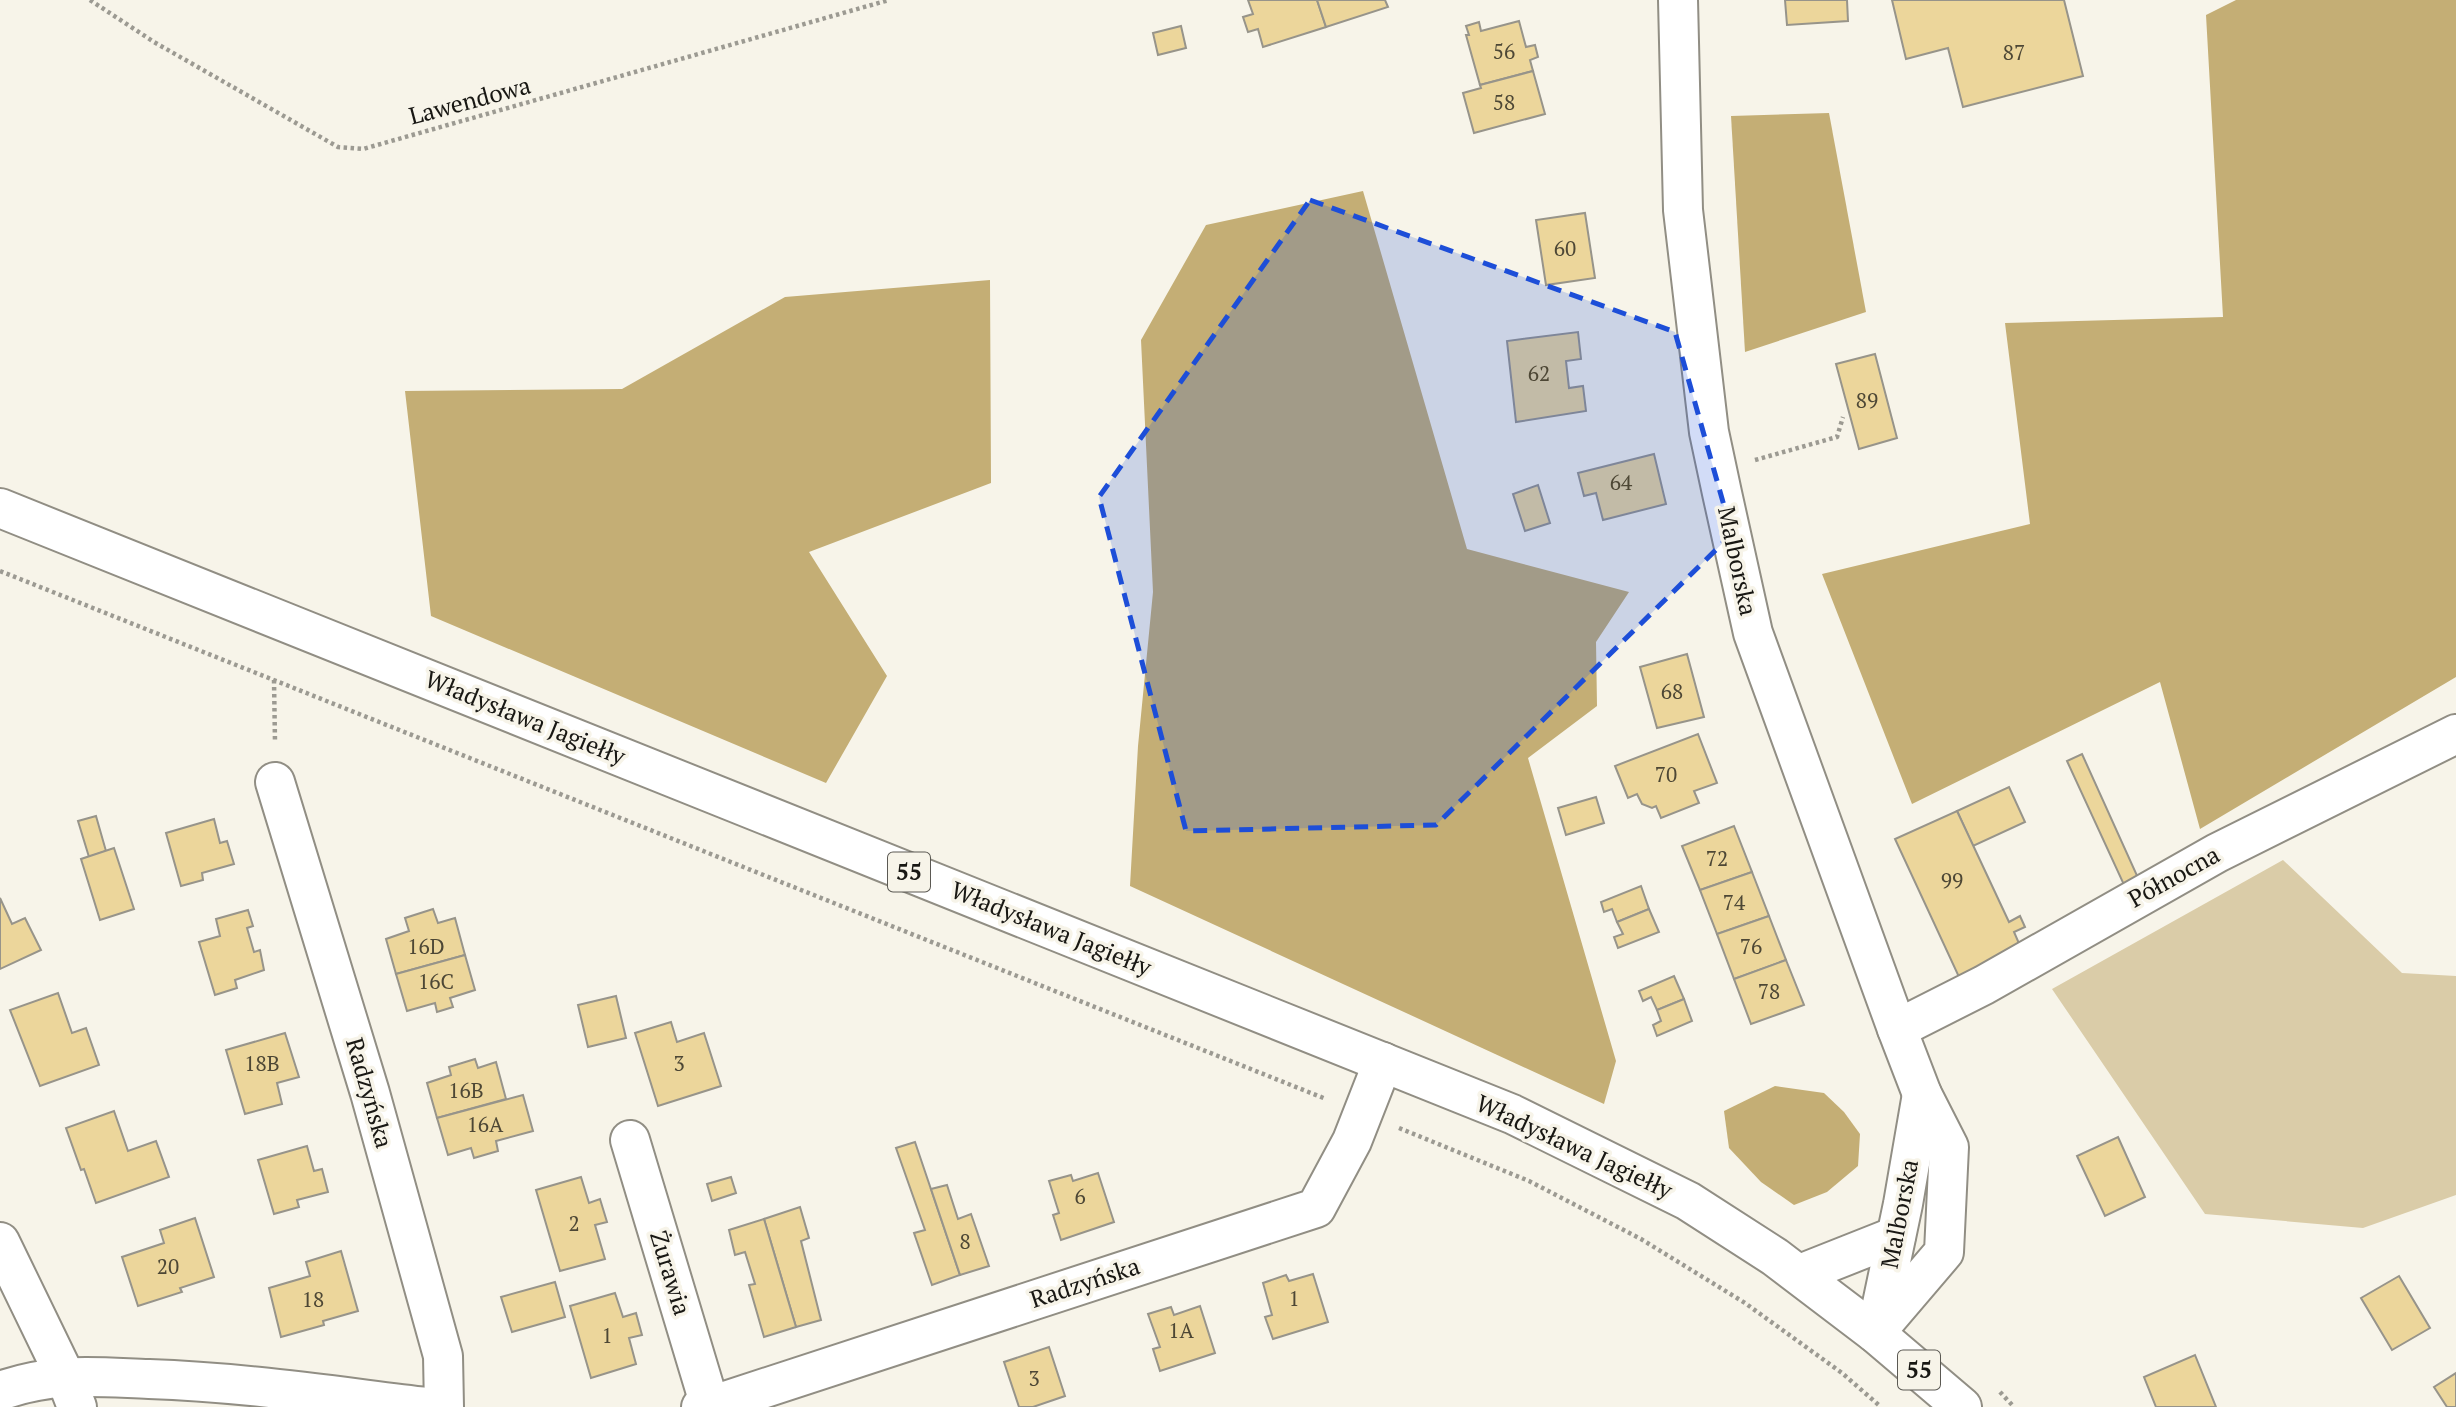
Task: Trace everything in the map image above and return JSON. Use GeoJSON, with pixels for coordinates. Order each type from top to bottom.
{"type":"FeatureCollection","features":[{"type":"Feature","properties":{"kind":"street","name":"Malborska"},"geometry":{"type":"LineString","coordinates":[[1678,0],[1683,210],[1709,432],[1753,633],[1897,1029],[1922,1094],[1949,1147],[1944,1252],[1875,1333]]}},
{"type":"Feature","properties":{"kind":"street","name":"Władysława Jagiełły"},"geometry":{"type":"LineString","coordinates":[[0,508],[1512,1114],[1688,1201],[1800,1274],[1875,1333]]}},
{"type":"Feature","properties":{"kind":"street","name":"Północna"},"geometry":{"type":"LineString","coordinates":[[1897,1029],[1984,985],[2217,853],[2456,734]]}},
{"type":"Feature","properties":{"kind":"street","name":"Radzyńska"},"geometry":{"type":"LineString","coordinates":[[275,782],[370,1093],[443,1356],[444,1407]]}},
{"type":"Feature","properties":{"kind":"street","name":"Radzyńska"},"geometry":{"type":"LineString","coordinates":[[701,1407],[1316,1208],[1352,1141],[1382,1062]]}},
{"type":"Feature","properties":{"kind":"street","name":"Malborska"},"geometry":{"type":"LineString","coordinates":[[1875,1333],[1922,1094]]}},
{"type":"Feature","properties":{"kind":"street","name":"Żurawia"},"geometry":{"type":"LineString","coordinates":[[630,1140],[710,1406]]}},
{"type":"Feature","properties":{"kind":"street"},"geometry":{"type":"LineString","coordinates":[[1800,1274],[1896,1236]]}},
{"type":"Feature","properties":{"kind":"street"},"geometry":{"type":"LineString","coordinates":[[0,1242],[71,1391]]}},
{"type":"Feature","properties":{"kind":"street","name":"55"},"geometry":{"type":"LineString","coordinates":[[1875,1333],[1962,1407]]}},
{"type":"Feature","properties":{"kind":"street"},"geometry":{"type":"LineString","coordinates":[[0,1391],[16,1385],[71,1391],[214,1381],[427,1407]]}},
{"type":"Feature","properties":{"kind":"path","name":"Lawendowa"},"geometry":{"type":"LineString","coordinates":[[90,0],[155,42],[338,147],[363,149],[889,0]]}},
{"type":"Feature","properties":{"kind":"path"},"geometry":{"type":"LineString","coordinates":[[1751,461],[1837,437],[1843,417]]}},
{"type":"Feature","properties":{"kind":"path"},"geometry":{"type":"LineString","coordinates":[[0,570],[1529,1181],[1641,1239],[1745,1303],[1842,1373],[1881,1407]]}},
{"type":"Feature","properties":{"kind":"path"},"geometry":{"type":"LineString","coordinates":[[274,680],[275,782]]}},
{"type":"Feature","properties":{"kind":"highlighted area"},"geometry":{"type":"Polygon","coordinates":[[[1310,200],[1675,332],[1732,534],[1436,825],[1186,831],[1099,497],[1310,200]]]}},
{"type":"Feature","properties":{"kind":"shaded area"},"geometry":{"type":"Polygon","coordinates":[[[2236,0],[2456,0],[2456,677],[2200,829],[2160,682],[1912,804],[1822,574],[2030,524],[2005,323],[2223,317],[2206,15],[2236,0]]]}},
{"type":"Feature","properties":{"kind":"shaded area"},"geometry":{"type":"Polygon","coordinates":[[[1829,113],[1866,312],[1745,352],[1731,116],[1829,113]]]}},
{"type":"Feature","properties":{"kind":"shaded area"},"geometry":{"type":"Polygon","coordinates":[[[1363,191],[1467,549],[1629,592],[1596,642],[1597,706],[1528,758],[1616,1061],[1604,1104],[1130,886],[1138,746],[1153,592],[1141,340],[1206,225],[1363,191]]]}},
{"type":"Feature","properties":{"kind":"shaded area"},"geometry":{"type":"Polygon","coordinates":[[[990,280],[991,483],[809,552],[887,676],[826,783],[431,616],[405,391],[622,389],[785,297],[990,280]]]}},
{"type":"Feature","properties":{"kind":"shaded area"},"geometry":{"type":"Polygon","coordinates":[[[2283,860],[2402,973],[2456,976],[2456,1195],[2363,1228],[2205,1214],[2052,989],[2283,860]]]}},
{"type":"Feature","properties":{"kind":"shaded area"},"geometry":{"type":"Polygon","coordinates":[[[1775,1086],[1824,1093],[1844,1112],[1860,1134],[1858,1166],[1827,1192],[1794,1205],[1761,1182],[1729,1148],[1724,1111],[1775,1086]]]}},
{"type":"Feature","properties":{"kind":"building"},"geometry":{"type":"Polygon","coordinates":[[[1248,0],[1317,0],[1326,27],[1263,47],[1258,29],[1248,32],[1243,17],[1253,14],[1248,0]]]}},
{"type":"Feature","properties":{"kind":"building"},"geometry":{"type":"Polygon","coordinates":[[[1317,0],[1385,0],[1388,7],[1326,27],[1317,0]]]}},
{"type":"Feature","properties":{"kind":"building"},"geometry":{"type":"Polygon","coordinates":[[[1785,0],[1847,0],[1848,21],[1787,25],[1785,0]]]}},
{"type":"Feature","properties":{"kind":"building"},"geometry":{"type":"Polygon","coordinates":[[[1892,0],[2064,0],[2083,76],[1963,107],[1948,48],[1906,59],[1892,0]]]}},
{"type":"Feature","properties":{"kind":"building"},"geometry":{"type":"Polygon","coordinates":[[[1519,21],[1526,47],[1535,45],[1538,57],[1530,60],[1533,71],[1480,85],[1466,26],[1479,22],[1481,31],[1519,21]]]}},
{"type":"Feature","properties":{"kind":"building"},"geometry":{"type":"Polygon","coordinates":[[[1181,26],[1186,48],[1158,55],[1153,33],[1181,26]]]}},
{"type":"Feature","properties":{"kind":"building"},"geometry":{"type":"Polygon","coordinates":[[[1533,71],[1545,114],[1474,133],[1463,93],[1481,88],[1480,85],[1533,71]]]}},
{"type":"Feature","properties":{"kind":"building"},"geometry":{"type":"Polygon","coordinates":[[[1585,213],[1595,278],[1546,285],[1536,220],[1585,213]]]}},
{"type":"Feature","properties":{"kind":"building"},"geometry":{"type":"Polygon","coordinates":[[[1578,332],[1581,359],[1566,361],[1569,388],[1583,386],[1586,411],[1516,422],[1507,341],[1578,332]]]}},
{"type":"Feature","properties":{"kind":"building"},"geometry":{"type":"Polygon","coordinates":[[[1875,354],[1897,438],[1859,449],[1836,364],[1875,354]]]}},
{"type":"Feature","properties":{"kind":"building"},"geometry":{"type":"Polygon","coordinates":[[[1654,454],[1666,504],[1603,520],[1596,493],[1584,496],[1578,473],[1654,454]]]}},
{"type":"Feature","properties":{"kind":"building"},"geometry":{"type":"Polygon","coordinates":[[[1538,485],[1550,523],[1525,531],[1513,494],[1538,485]]]}},
{"type":"Feature","properties":{"kind":"building"},"geometry":{"type":"Polygon","coordinates":[[[1687,654],[1704,717],[1657,728],[1640,667],[1687,654]]]}},
{"type":"Feature","properties":{"kind":"building"},"geometry":{"type":"Polygon","coordinates":[[[1698,734],[1717,783],[1694,791],[1699,803],[1661,818],[1656,806],[1652,808],[1642,804],[1637,794],[1628,798],[1615,766],[1698,734]]]}},
{"type":"Feature","properties":{"kind":"building"},"geometry":{"type":"Polygon","coordinates":[[[2082,754],[2139,880],[2125,887],[2067,761],[2082,754]]]}},
{"type":"Feature","properties":{"kind":"building"},"geometry":{"type":"Polygon","coordinates":[[[2009,787],[2025,822],[1973,846],[1957,811],[2009,787]]]}},
{"type":"Feature","properties":{"kind":"building"},"geometry":{"type":"Polygon","coordinates":[[[1596,797],[1604,823],[1566,835],[1558,808],[1596,797]]]}},
{"type":"Feature","properties":{"kind":"building"},"geometry":{"type":"Polygon","coordinates":[[[1957,811],[2009,922],[2020,916],[2025,927],[2014,932],[2021,948],[1959,977],[1895,839],[1957,811]]]}},
{"type":"Feature","properties":{"kind":"building"},"geometry":{"type":"Polygon","coordinates":[[[96,816],[106,851],[89,857],[78,821],[96,816]]]}},
{"type":"Feature","properties":{"kind":"building"},"geometry":{"type":"Polygon","coordinates":[[[214,819],[220,843],[227,841],[234,864],[202,873],[203,880],[181,886],[166,833],[214,819]]]}},
{"type":"Feature","properties":{"kind":"building"},"geometry":{"type":"Polygon","coordinates":[[[1734,826],[1752,872],[1700,890],[1682,846],[1734,826]]]}},
{"type":"Feature","properties":{"kind":"building"},"geometry":{"type":"Polygon","coordinates":[[[114,848],[134,909],[100,920],[81,859],[114,848]]]}},
{"type":"Feature","properties":{"kind":"building"},"geometry":{"type":"Polygon","coordinates":[[[1752,872],[1769,916],[1717,934],[1700,890],[1752,872]]]}},
{"type":"Feature","properties":{"kind":"building"},"geometry":{"type":"Polygon","coordinates":[[[1641,886],[1649,909],[1617,922],[1612,909],[1604,912],[1601,902],[1641,886]]]}},
{"type":"Feature","properties":{"kind":"building"},"geometry":{"type":"Polygon","coordinates":[[[0,898],[12,924],[25,918],[41,950],[0,969],[0,898]]]}},
{"type":"Feature","properties":{"kind":"building"},"geometry":{"type":"Polygon","coordinates":[[[433,909],[438,923],[455,918],[465,955],[396,974],[386,939],[409,931],[405,918],[433,909]]]}},
{"type":"Feature","properties":{"kind":"building"},"geometry":{"type":"Polygon","coordinates":[[[1649,909],[1659,932],[1618,948],[1614,937],[1623,934],[1617,922],[1649,909]]]}},
{"type":"Feature","properties":{"kind":"building"},"geometry":{"type":"Polygon","coordinates":[[[248,910],[253,926],[247,928],[254,952],[260,950],[264,970],[235,980],[237,988],[215,995],[199,942],[220,936],[216,919],[248,910]]]}},
{"type":"Feature","properties":{"kind":"building"},"geometry":{"type":"Polygon","coordinates":[[[1769,916],[1786,960],[1734,979],[1717,934],[1769,916]]]}},
{"type":"Feature","properties":{"kind":"building"},"geometry":{"type":"Polygon","coordinates":[[[465,955],[475,990],[450,998],[453,1007],[437,1012],[435,1003],[407,1011],[396,974],[465,955]]]}},
{"type":"Feature","properties":{"kind":"building"},"geometry":{"type":"Polygon","coordinates":[[[1786,960],[1804,1005],[1751,1024],[1734,979],[1786,960]]]}},
{"type":"Feature","properties":{"kind":"building"},"geometry":{"type":"Polygon","coordinates":[[[1674,976],[1684,999],[1657,1010],[1651,997],[1643,1001],[1639,991],[1674,976]]]}},
{"type":"Feature","properties":{"kind":"building"},"geometry":{"type":"Polygon","coordinates":[[[58,993],[72,1033],[86,1028],[99,1065],[40,1086],[10,1010],[58,993]]]}},
{"type":"Feature","properties":{"kind":"building"},"geometry":{"type":"Polygon","coordinates":[[[616,996],[626,1038],[588,1047],[578,1005],[616,996]]]}},
{"type":"Feature","properties":{"kind":"building"},"geometry":{"type":"Polygon","coordinates":[[[1684,999],[1692,1021],[1657,1036],[1653,1025],[1661,1021],[1657,1010],[1684,999]]]}},
{"type":"Feature","properties":{"kind":"building"},"geometry":{"type":"Polygon","coordinates":[[[671,1022],[677,1042],[704,1033],[721,1086],[658,1106],[635,1033],[671,1022]]]}},
{"type":"Feature","properties":{"kind":"building"},"geometry":{"type":"Polygon","coordinates":[[[285,1033],[299,1077],[277,1083],[282,1104],[245,1114],[226,1050],[285,1033]]]}},
{"type":"Feature","properties":{"kind":"building"},"geometry":{"type":"Polygon","coordinates":[[[475,1059],[478,1068],[496,1062],[506,1099],[437,1118],[427,1083],[451,1075],[449,1067],[475,1059]]]}},
{"type":"Feature","properties":{"kind":"building"},"geometry":{"type":"Polygon","coordinates":[[[523,1095],[533,1131],[496,1141],[498,1151],[474,1158],[471,1148],[448,1155],[437,1118],[523,1095]]]}},
{"type":"Feature","properties":{"kind":"building"},"geometry":{"type":"Polygon","coordinates":[[[114,1111],[128,1151],[156,1141],[169,1177],[96,1203],[66,1128],[114,1111]]]}},
{"type":"Feature","properties":{"kind":"building"},"geometry":{"type":"Polygon","coordinates":[[[2118,1137],[2145,1197],[2105,1216],[2077,1156],[2118,1137]]]}},
{"type":"Feature","properties":{"kind":"building"},"geometry":{"type":"Polygon","coordinates":[[[915,1142],[960,1275],[932,1285],[914,1233],[925,1230],[896,1148],[915,1142]]]}},
{"type":"Feature","properties":{"kind":"building"},"geometry":{"type":"Polygon","coordinates":[[[307,1146],[314,1171],[322,1169],[328,1192],[297,1200],[299,1207],[274,1214],[258,1160],[307,1146]]]}},
{"type":"Feature","properties":{"kind":"building"},"geometry":{"type":"Polygon","coordinates":[[[1098,1173],[1114,1222],[1061,1240],[1053,1215],[1059,1213],[1049,1181],[1071,1175],[1073,1181],[1098,1173]]]}},
{"type":"Feature","properties":{"kind":"building"},"geometry":{"type":"Polygon","coordinates":[[[581,1177],[589,1203],[600,1199],[607,1222],[595,1225],[605,1259],[560,1271],[536,1190],[581,1177]]]}},
{"type":"Feature","properties":{"kind":"building"},"geometry":{"type":"Polygon","coordinates":[[[731,1177],[736,1193],[712,1201],[707,1184],[731,1177]]]}},
{"type":"Feature","properties":{"kind":"building"},"geometry":{"type":"Polygon","coordinates":[[[947,1185],[958,1219],[971,1214],[989,1266],[960,1275],[931,1189],[947,1185]]]}},
{"type":"Feature","properties":{"kind":"building"},"geometry":{"type":"Polygon","coordinates":[[[800,1207],[809,1238],[801,1241],[821,1320],[796,1327],[764,1219],[800,1207]]]}},
{"type":"Feature","properties":{"kind":"building"},"geometry":{"type":"Polygon","coordinates":[[[195,1218],[214,1277],[180,1288],[182,1292],[138,1306],[122,1257],[164,1243],[160,1230],[195,1218]]]}},
{"type":"Feature","properties":{"kind":"building"},"geometry":{"type":"Polygon","coordinates":[[[764,1219],[796,1327],[764,1337],[749,1285],[755,1284],[745,1252],[735,1255],[729,1230],[764,1219]]]}},
{"type":"Feature","properties":{"kind":"building"},"geometry":{"type":"Polygon","coordinates":[[[341,1251],[358,1311],[323,1321],[324,1325],[281,1337],[269,1288],[310,1276],[306,1262],[341,1251]]]}},
{"type":"Feature","properties":{"kind":"building"},"geometry":{"type":"Polygon","coordinates":[[[1313,1274],[1328,1322],[1273,1339],[1265,1317],[1272,1315],[1263,1283],[1286,1275],[1289,1281],[1313,1274]]]}},
{"type":"Feature","properties":{"kind":"building"},"geometry":{"type":"Polygon","coordinates":[[[2399,1276],[2430,1328],[2392,1350],[2361,1298],[2399,1276]]]}},
{"type":"Feature","properties":{"kind":"building"},"geometry":{"type":"Polygon","coordinates":[[[555,1282],[565,1317],[512,1332],[501,1297],[555,1282]]]}},
{"type":"Feature","properties":{"kind":"building"},"geometry":{"type":"Polygon","coordinates":[[[615,1293],[623,1317],[636,1313],[642,1335],[629,1338],[636,1364],[591,1378],[570,1306],[615,1293]]]}},
{"type":"Feature","properties":{"kind":"building"},"geometry":{"type":"Polygon","coordinates":[[[1200,1306],[1215,1353],[1160,1371],[1153,1349],[1160,1347],[1148,1314],[1171,1307],[1174,1315],[1200,1306]]]}},
{"type":"Feature","properties":{"kind":"building"},"geometry":{"type":"Polygon","coordinates":[[[1049,1347],[1065,1396],[1033,1407],[1019,1407],[1004,1362],[1049,1347]]]}},
{"type":"Feature","properties":{"kind":"building"},"geometry":{"type":"Polygon","coordinates":[[[2195,1355],[2216,1407],[2156,1407],[2144,1377],[2195,1355]]]}},
{"type":"Feature","properties":{"kind":"building"},"geometry":{"type":"Polygon","coordinates":[[[2456,1373],[2456,1407],[2447,1407],[2434,1387],[2456,1373]]]}}]}
